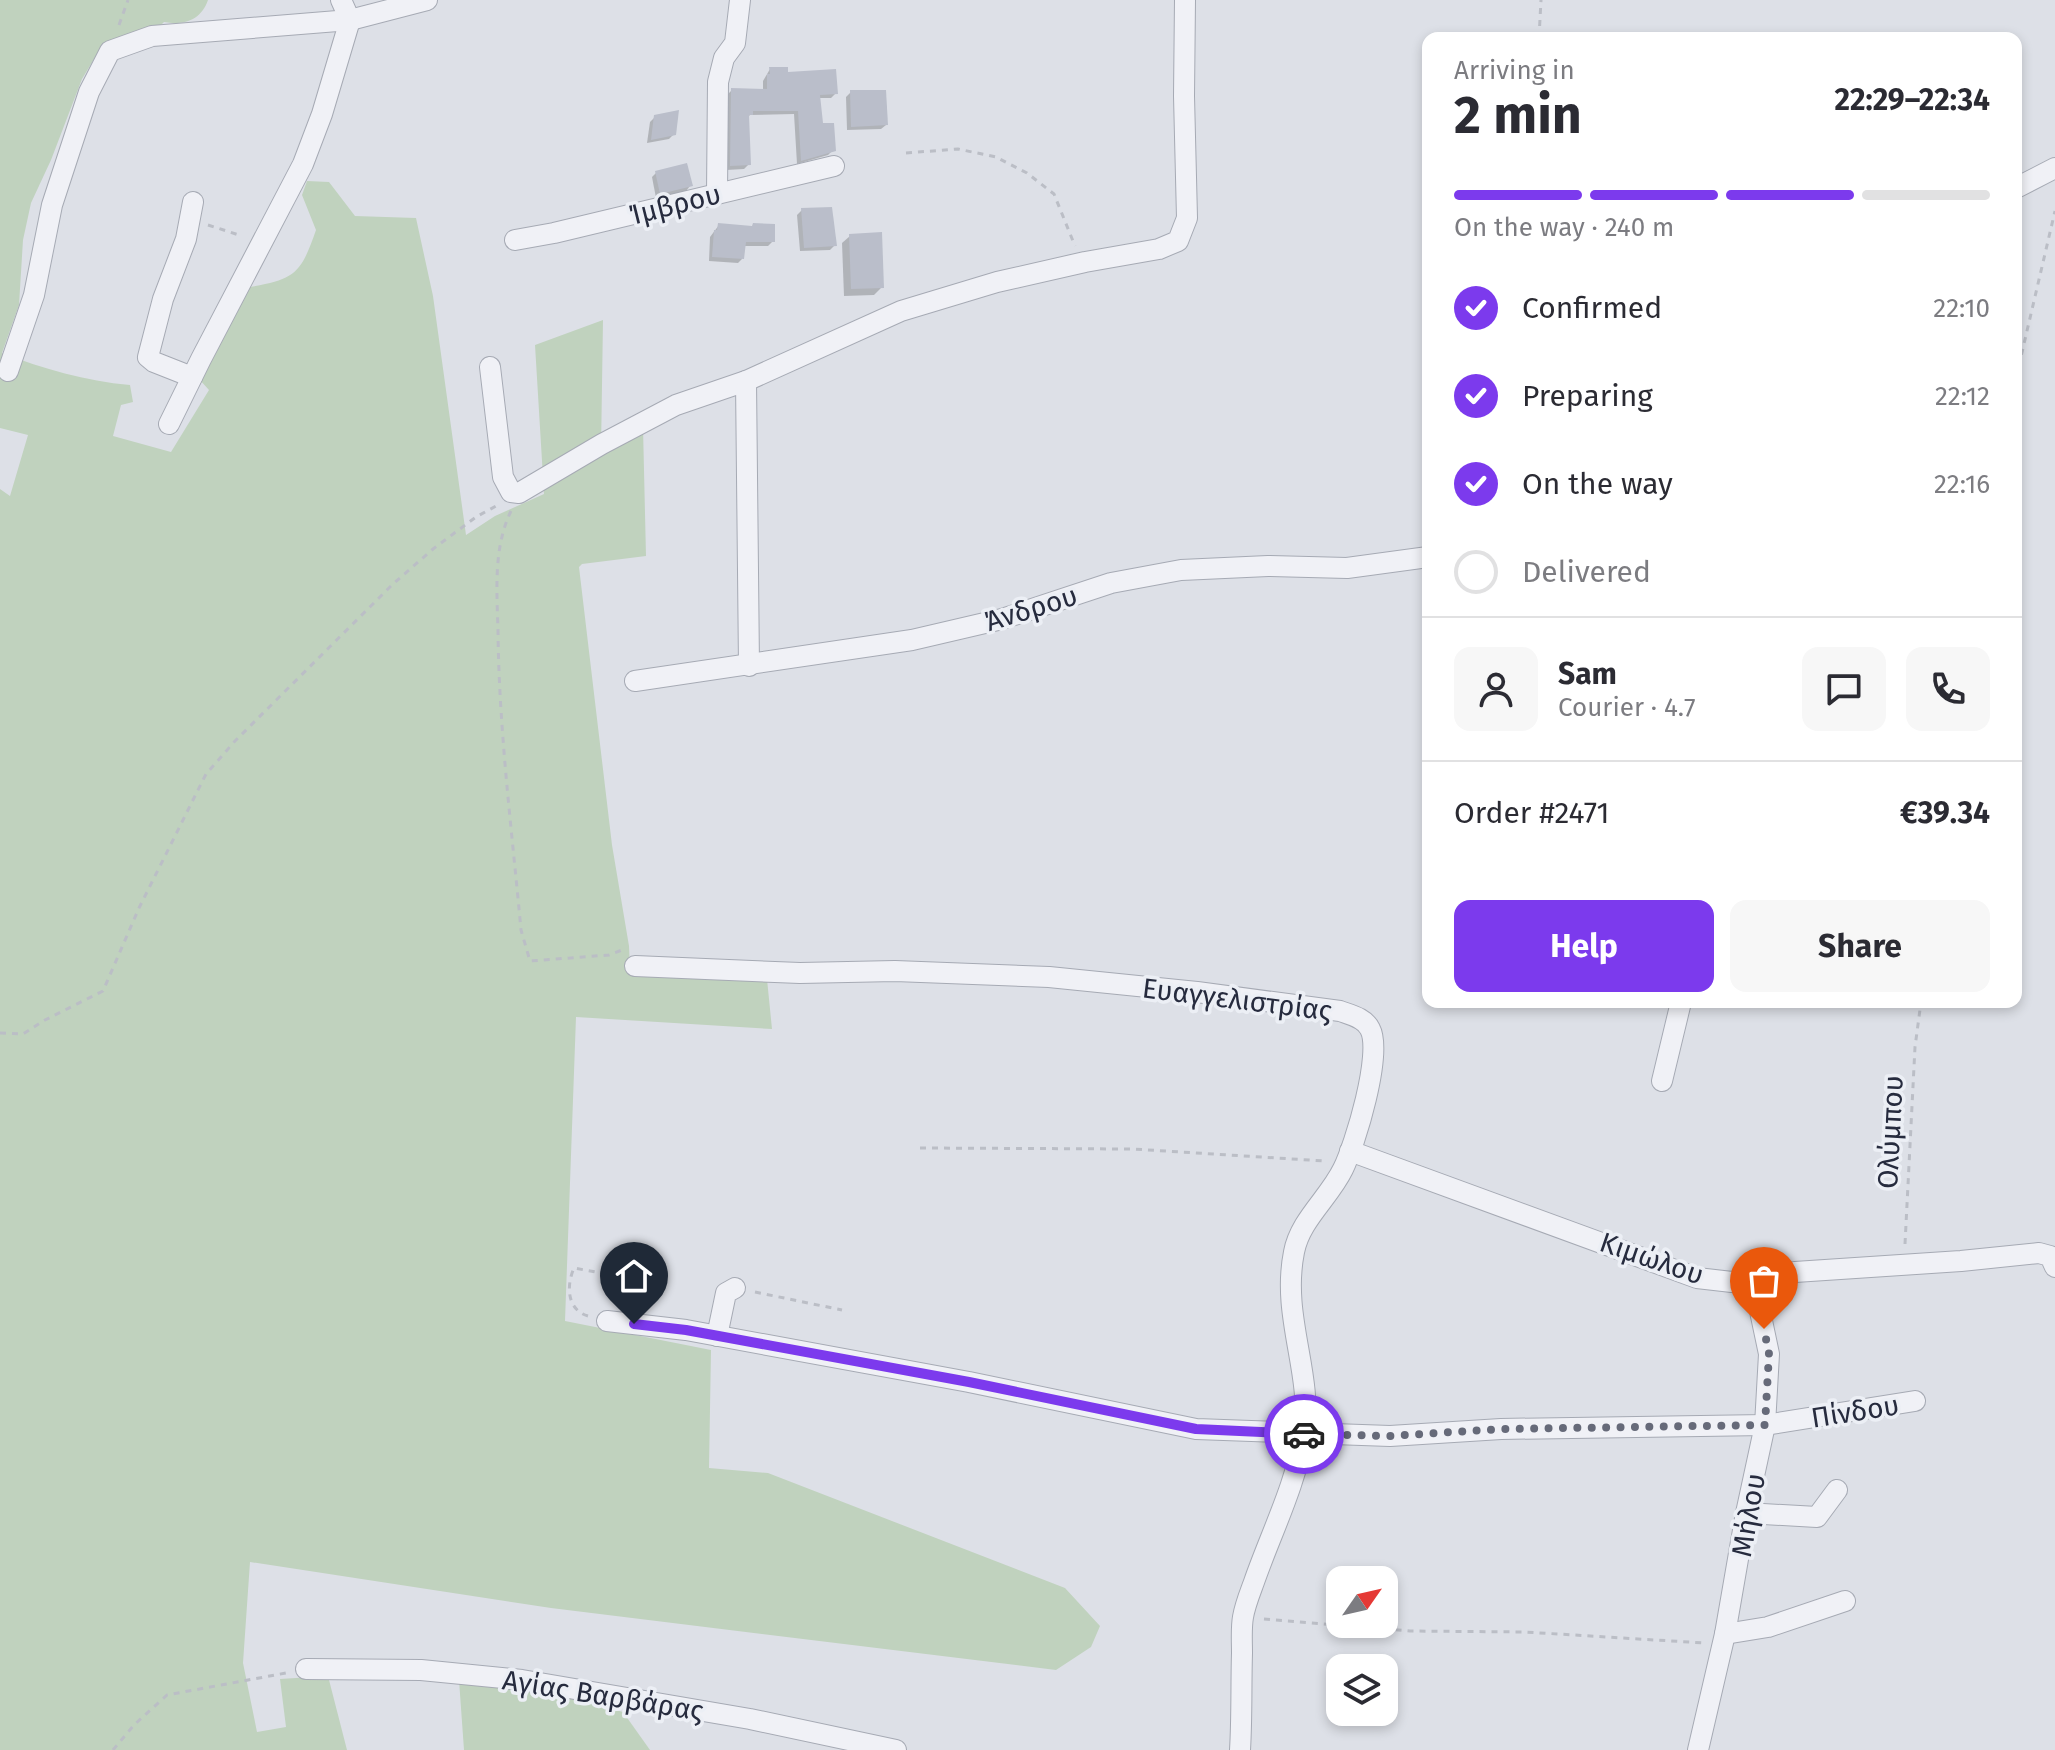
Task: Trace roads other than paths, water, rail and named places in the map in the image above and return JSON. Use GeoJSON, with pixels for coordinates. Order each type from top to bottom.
{"type":"FeatureCollection","features":[{"type":"Feature","properties":{"kind":"street"},"geometry":{"type":"LineString","coordinates":[[169,424],[303,164],[322,114],[350,20],[341,0]]}},
{"type":"Feature","properties":{"kind":"street"},"geometry":{"type":"LineString","coordinates":[[8,371],[34,295],[52,205],[89,92],[110,51],[152,36],[350,20],[427,0]]}},
{"type":"Feature","properties":{"kind":"street"},"geometry":{"type":"LineString","coordinates":[[717,193],[718,82],[724,58],[735,43],[740,0]]}},
{"type":"Feature","properties":{"kind":"street"},"geometry":{"type":"LineString","coordinates":[[490,367],[505,484],[511,492],[519,493],[676,405],[746,381],[901,311],[997,282],[1159,249],[1178,241],[1187,218],[1185,0]]}},
{"type":"Feature","properties":{"kind":"street","name":"Ίμβρου"},"geometry":{"type":"LineString","coordinates":[[515,240],[834,166]]}},
{"type":"Feature","properties":{"kind":"street"},"geometry":{"type":"LineString","coordinates":[[2022,185],[2055,168]]}},
{"type":"Feature","properties":{"kind":"street"},"geometry":{"type":"LineString","coordinates":[[192,377],[148,357],[163,299],[178,265],[193,202]]}},
{"type":"Feature","properties":{"kind":"street"},"geometry":{"type":"LineString","coordinates":[[746,381],[749,666]]}},
{"type":"Feature","properties":{"kind":"street","name":"Άνδρου"},"geometry":{"type":"LineString","coordinates":[[635,681],[912,640],[1002,619],[1111,583],[1181,570],[1268,566],[1347,568],[1422,558]]}},
{"type":"Feature","properties":{"kind":"street","name":"Ευαγγελιστρίας"},"geometry":{"type":"LineString","coordinates":[[635,966],[800,973],[895,971],[1049,977],[1340,1011],[1360,1018],[1370,1027],[1374,1040],[1367,1094],[1346,1160],[1308,1219],[1295,1247],[1289,1278],[1293,1330],[1304,1392],[1303,1434],[1285,1502],[1243,1617],[1240,1750]]}},
{"type":"Feature","properties":{"kind":"street"},"geometry":{"type":"LineString","coordinates":[[1662,1081],[1680,1008]]}},
{"type":"Feature","properties":{"kind":"street","name":"Κιμώλου"},"geometry":{"type":"LineString","coordinates":[[1346,1160],[1697,1278],[1732,1282],[1795,1272],[2039,1253],[2050,1256],[2055,1267]]}},
{"type":"Feature","properties":{"kind":"street","name":"Μήλου"},"geometry":{"type":"LineString","coordinates":[[1698,1750],[1724,1639],[1765,1425],[1769,1354],[1753,1278]]}},
{"type":"Feature","properties":{"kind":"street"},"geometry":{"type":"LineString","coordinates":[[717,1336],[722,1303],[726,1293],[735,1288]]}},
{"type":"Feature","properties":{"kind":"street","name":"Πίνδου"},"geometry":{"type":"LineString","coordinates":[[607,1321],[717,1336],[969,1382],[1196,1429],[1390,1436],[1501,1429],[1765,1425],[1915,1401]]}},
{"type":"Feature","properties":{"kind":"street"},"geometry":{"type":"LineString","coordinates":[[1746,1513],[1817,1517],[1837,1490]]}},
{"type":"Feature","properties":{"kind":"street"},"geometry":{"type":"LineString","coordinates":[[1724,1639],[1845,1601]]}},
{"type":"Feature","properties":{"kind":"street","name":"Αγίας Βαρβάρας"},"geometry":{"type":"LineString","coordinates":[[306,1669],[421,1670],[522,1680],[750,1719],[896,1750]]}}]}
